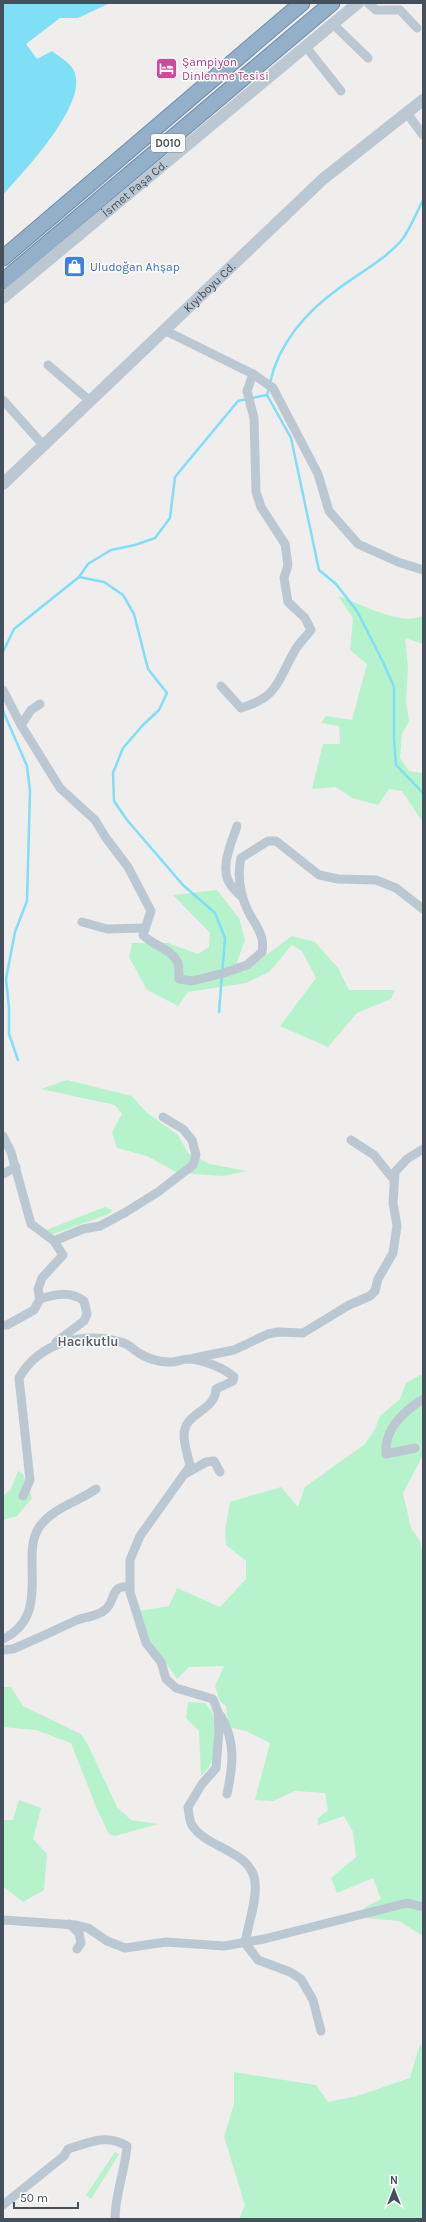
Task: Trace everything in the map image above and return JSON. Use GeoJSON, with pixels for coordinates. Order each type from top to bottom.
{"type":"FeatureCollection","features":[{"type":"Feature","properties":{"kind":"highway","name":"D010"},"geometry":{"type":"LineString","coordinates":[[3,258],[302,3]]}},
{"type":"Feature","properties":{"kind":"highway","name":"D010"},"geometry":{"type":"LineString","coordinates":[[3,282],[332,3]]}},
{"type":"Feature","properties":{"kind":"street","name":"İsmet Paşa Cd."},"geometry":{"type":"LineString","coordinates":[[3,298],[358,3]]}},
{"type":"Feature","properties":{"kind":"street"},"geometry":{"type":"LineString","coordinates":[[368,3],[376,10],[400,10],[417,28]]}},
{"type":"Feature","properties":{"kind":"street"},"geometry":{"type":"LineString","coordinates":[[333,24],[368,58]]}},
{"type":"Feature","properties":{"kind":"street"},"geometry":{"type":"LineString","coordinates":[[306,47],[341,91]]}},
{"type":"Feature","properties":{"kind":"street","name":"Kıyıboyu Cd."},"geometry":{"type":"LineString","coordinates":[[3,484],[323,179],[423,100]]}},
{"type":"Feature","properties":{"kind":"street"},"geometry":{"type":"LineString","coordinates":[[406,112],[423,135]]}},
{"type":"Feature","properties":{"kind":"street"},"geometry":{"type":"LineString","coordinates":[[164,330],[253,374],[273,388],[318,474],[328,511],[358,544],[398,562],[423,570]]}},
{"type":"Feature","properties":{"kind":"street"},"geometry":{"type":"LineString","coordinates":[[48,365],[90,401]]}},
{"type":"Feature","properties":{"kind":"street"},"geometry":{"type":"LineString","coordinates":[[221,686],[241,708],[253,704],[272,694],[294,651],[311,630],[305,618],[288,602],[284,578],[288,565],[285,544],[261,507],[256,492],[254,418],[247,391],[253,374]]}},
{"type":"Feature","properties":{"kind":"street"},"geometry":{"type":"LineString","coordinates":[[3,400],[44,446]]}},
{"type":"Feature","properties":{"kind":"street"},"geometry":{"type":"LineString","coordinates":[[3,690],[21,725],[60,788],[95,820],[106,838],[128,867],[151,911],[144,928],[143,935],[167,951],[178,963],[179,979],[192,982],[247,965],[262,952],[264,942],[260,930],[254,923],[239,885],[238,871],[241,858],[268,841],[276,841],[319,875],[338,878],[376,880],[396,888],[423,908]]}},
{"type":"Feature","properties":{"kind":"street"},"geometry":{"type":"LineString","coordinates":[[21,725],[31,710],[40,704]]}},
{"type":"Feature","properties":{"kind":"street"},"geometry":{"type":"LineString","coordinates":[[237,826],[228,855],[226,870],[229,883],[245,900]]}},
{"type":"Feature","properties":{"kind":"street"},"geometry":{"type":"LineString","coordinates":[[82,922],[107,929],[144,928]]}},
{"type":"Feature","properties":{"kind":"street"},"geometry":{"type":"LineString","coordinates":[[54,1242],[82,1230],[100,1226],[126,1212],[158,1192],[193,1165],[196,1155],[192,1140],[183,1129],[163,1117]]}},
{"type":"Feature","properties":{"kind":"street"},"geometry":{"type":"LineString","coordinates":[[3,1136],[16,1167],[31,1224],[54,1242],[63,1255],[42,1278],[38,1289],[40,1299],[34,1310],[8,1325],[3,1325]]}},
{"type":"Feature","properties":{"kind":"street"},"geometry":{"type":"LineString","coordinates":[[351,1140],[374,1155],[394,1180]]}},
{"type":"Feature","properties":{"kind":"street"},"geometry":{"type":"LineString","coordinates":[[46,1349],[77,1339],[98,1340],[125,1343],[140,1354],[168,1362],[234,1350],[268,1334],[278,1332],[303,1333],[349,1305],[370,1296],[375,1291],[378,1279],[393,1253],[397,1226],[393,1202],[396,1172],[407,1159],[423,1149]]}},
{"type":"Feature","properties":{"kind":"street"},"geometry":{"type":"LineString","coordinates":[[3,1174],[16,1167]]}},
{"type":"Feature","properties":{"kind":"street"},"geometry":{"type":"LineString","coordinates":[[23,1496],[30,1480],[19,1378],[27,1364],[84,1321],[87,1314],[84,1301],[75,1294],[52,1295],[40,1299]]}},
{"type":"Feature","properties":{"kind":"street"},"geometry":{"type":"LineString","coordinates":[[189,1359],[228,1371],[234,1377],[233,1381],[216,1390],[216,1397],[211,1404],[190,1418],[183,1434],[190,1466],[140,1536],[130,1560],[130,1587],[136,1615],[146,1643],[161,1662],[166,1679],[176,1688],[213,1699],[224,1722],[233,1751],[233,1765],[228,1794]]}},
{"type":"Feature","properties":{"kind":"street"},"geometry":{"type":"LineString","coordinates":[[415,1448],[386,1454],[388,1436],[396,1422],[409,1408],[423,1399]]}},
{"type":"Feature","properties":{"kind":"street"},"geometry":{"type":"LineString","coordinates":[[184,1475],[206,1462],[214,1461],[220,1472]]}},
{"type":"Feature","properties":{"kind":"street"},"geometry":{"type":"LineString","coordinates":[[3,1639],[16,1631],[29,1609],[33,1590],[33,1550],[39,1526],[56,1511],[96,1490]]}},
{"type":"Feature","properties":{"kind":"street"},"geometry":{"type":"LineString","coordinates":[[3,1650],[13,1649],[94,1615],[106,1609],[115,1590],[123,1586],[130,1587]]}},
{"type":"Feature","properties":{"kind":"street"},"geometry":{"type":"LineString","coordinates":[[218,1712],[219,1754],[216,1768],[202,1784],[188,1807],[191,1824],[202,1836],[238,1856],[248,1865],[255,1882],[245,1943],[258,1960],[290,1972],[301,1979],[313,2000],[321,2031]]}},
{"type":"Feature","properties":{"kind":"street"},"geometry":{"type":"LineString","coordinates":[[3,1920],[69,1924],[88,1928],[107,1941],[125,1948],[166,1942],[224,1946],[245,1943],[407,1903],[423,1907]]}},
{"type":"Feature","properties":{"kind":"street"},"geometry":{"type":"LineString","coordinates":[[69,1924],[79,1933],[81,1943],[77,1949]]}},
{"type":"Feature","properties":{"kind":"street"},"geometry":{"type":"LineString","coordinates":[[3,2205],[58,2161],[68,2149],[102,2139],[116,2140],[127,2146],[126,2159],[115,2210],[115,2219]]}},
{"type":"Feature","properties":{"kind":"green space"},"geometry":{"type":"Polygon","coordinates":[[[338,596],[369,609],[394,617],[415,618],[423,615],[423,644],[405,638],[408,667],[406,702],[409,721],[402,734],[400,758],[409,771],[423,773],[422,821],[402,791],[389,789],[378,805],[352,798],[336,787],[312,789],[323,744],[340,744],[339,726],[321,723],[326,716],[352,720],[367,664],[350,650],[353,618],[338,596]]]}},
{"type":"Feature","properties":{"kind":"green space"},"geometry":{"type":"Polygon","coordinates":[[[217,890],[239,918],[245,940],[237,962],[243,972],[292,936],[315,942],[338,968],[349,990],[395,990],[391,999],[357,1013],[328,1047],[280,1026],[316,978],[302,951],[292,945],[269,972],[246,983],[188,992],[178,1006],[147,990],[129,957],[132,943],[168,943],[198,954],[209,947],[210,933],[173,895],[217,890]]]}},
{"type":"Feature","properties":{"kind":"green space"},"geometry":{"type":"Polygon","coordinates":[[[67,1080],[132,1096],[146,1112],[178,1135],[188,1153],[210,1164],[247,1171],[223,1176],[178,1173],[147,1156],[117,1148],[112,1132],[122,1114],[115,1105],[41,1089],[67,1080]]]}},
{"type":"Feature","properties":{"kind":"green space"},"geometry":{"type":"Polygon","coordinates":[[[105,1207],[112,1210],[109,1214],[51,1235],[46,1230],[105,1207]]]}},
{"type":"Feature","properties":{"kind":"green space"},"geometry":{"type":"Polygon","coordinates":[[[420,1375],[423,1376],[423,1455],[403,1493],[411,1528],[420,1541],[423,1555],[423,1936],[399,1921],[366,1918],[364,1908],[381,1899],[373,1878],[337,1893],[331,1878],[356,1857],[353,1832],[344,1816],[318,1825],[318,1818],[328,1810],[325,1793],[295,1791],[273,1801],[255,1800],[270,1743],[246,1731],[229,1727],[226,1706],[220,1701],[215,1686],[224,1666],[189,1667],[177,1679],[150,1640],[140,1611],[169,1606],[177,1588],[220,1607],[246,1579],[246,1561],[226,1545],[225,1531],[230,1502],[281,1487],[298,1507],[305,1487],[365,1444],[375,1429],[380,1416],[400,1399],[406,1383],[420,1375]]]}},
{"type":"Feature","properties":{"kind":"green space"},"geometry":{"type":"Polygon","coordinates":[[[18,1471],[23,1474],[32,1498],[17,1516],[3,1520],[3,1496],[11,1489],[18,1471]]]}},
{"type":"Feature","properties":{"kind":"green space"},"geometry":{"type":"Polygon","coordinates":[[[3,1687],[11,1687],[23,1706],[81,1734],[89,1747],[117,1807],[131,1820],[158,1824],[115,1836],[109,1834],[97,1809],[71,1743],[36,1730],[3,1727],[3,1687]]]}},
{"type":"Feature","properties":{"kind":"green space"},"geometry":{"type":"Polygon","coordinates":[[[188,1702],[205,1703],[211,1712],[216,1729],[216,1747],[214,1755],[211,1763],[201,1776],[199,1731],[186,1718],[188,1702]]]}},
{"type":"Feature","properties":{"kind":"green space"},"geometry":{"type":"Polygon","coordinates":[[[19,1800],[41,1808],[33,1839],[47,1854],[44,1890],[23,1902],[3,1886],[3,1820],[13,1820],[19,1800]]]}},
{"type":"Feature","properties":{"kind":"green space"},"geometry":{"type":"Polygon","coordinates":[[[420,2044],[423,2049],[423,2219],[239,2219],[245,2205],[224,2137],[234,2104],[234,2072],[316,2085],[328,2102],[357,2096],[410,2078],[420,2044]]]}},
{"type":"Feature","properties":{"kind":"green space"},"geometry":{"type":"Polygon","coordinates":[[[115,2152],[119,2154],[91,2199],[86,2195],[115,2152]]]}},
{"type":"Feature","properties":{"kind":"water"},"geometry":{"type":"Polygon","coordinates":[[[3,3],[110,3],[78,18],[60,18],[26,44],[37,59],[52,51],[63,59],[73,69],[76,83],[73,99],[53,135],[3,195],[3,3]]]}},
{"type":"Feature","properties":{"kind":"waterway"},"geometry":{"type":"LineString","coordinates":[[270,383],[280,355],[295,330],[326,298],[379,261],[401,241],[423,200]]}},
{"type":"Feature","properties":{"kind":"waterway"},"geometry":{"type":"LineString","coordinates":[[252,398],[267,395],[269,388]]}},
{"type":"Feature","properties":{"kind":"waterway"},"geometry":{"type":"LineString","coordinates":[[267,395],[291,438],[319,570],[336,584],[357,611],[383,662],[394,687],[394,739],[396,765],[423,793]]}},
{"type":"Feature","properties":{"kind":"waterway"},"geometry":{"type":"LineString","coordinates":[[3,652],[14,629],[79,577],[88,564],[111,550],[135,545],[155,538],[170,518],[175,477],[238,401],[247,399]]}},
{"type":"Feature","properties":{"kind":"waterway"},"geometry":{"type":"LineString","coordinates":[[79,577],[104,582],[123,595],[134,614],[148,669],[167,693],[159,710],[142,726],[123,748],[113,773],[114,801],[127,820],[183,885],[215,913],[225,938],[219,1012]]}},
{"type":"Feature","properties":{"kind":"waterway"},"geometry":{"type":"LineString","coordinates":[[3,711],[27,766],[30,791],[27,901],[15,932],[6,979],[9,1008],[9,1034],[18,1060]]}},
{"type":"Feature","properties":{"kind":"place","name":"Şampiyon Dinlenme Tesisi"},"geometry":{"type":"Point","coordinates":[167,69]}},
{"type":"Feature","properties":{"kind":"place","name":"Uludoǧan Ahşap"},"geometry":{"type":"Point","coordinates":[74,267]}},
{"type":"Feature","properties":{"kind":"district","name":"Hacıkutlu"},"geometry":{"type":"Point","coordinates":[88,1341]}}]}
